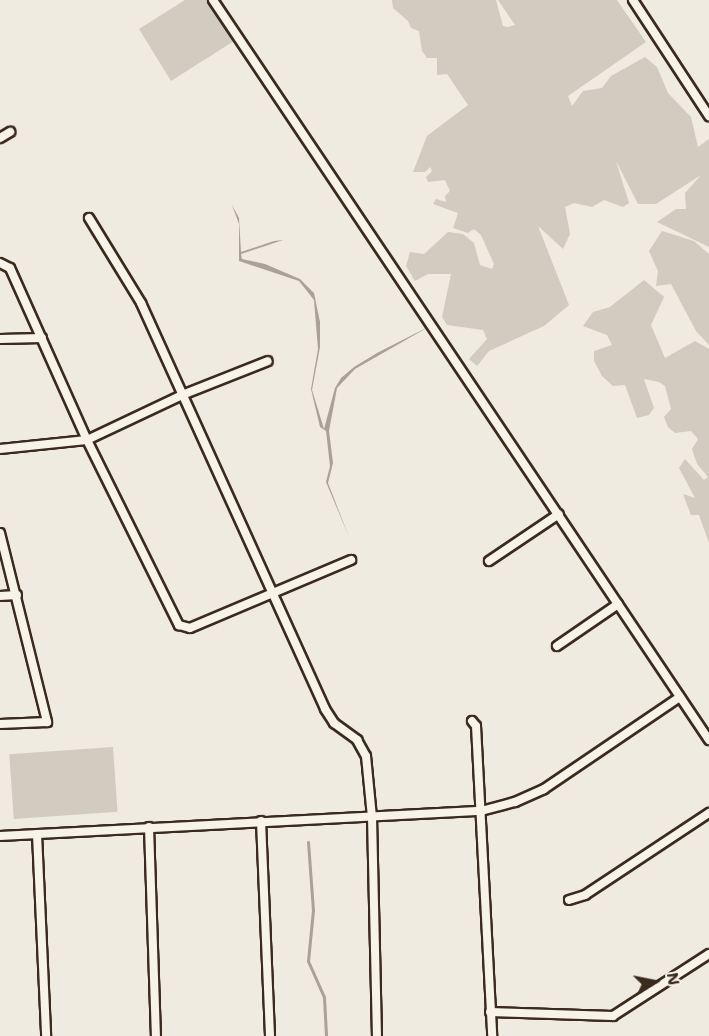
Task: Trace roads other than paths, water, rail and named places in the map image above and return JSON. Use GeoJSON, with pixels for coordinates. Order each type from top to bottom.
{"type":"FeatureCollection","features":[{"type":"Feature","properties":{"kind":"street"},"geometry":{"type":"LineString","coordinates":[[213,0],[709,740]]}},
{"type":"Feature","properties":{"kind":"street"},"geometry":{"type":"LineString","coordinates":[[633,0],[709,116]]}},
{"type":"Feature","properties":{"kind":"street"},"geometry":{"type":"LineString","coordinates":[[0,138],[10,132]]}},
{"type":"Feature","properties":{"kind":"street"},"geometry":{"type":"LineString","coordinates":[[89,218],[141,303],[324,709],[334,723],[362,746],[372,817],[377,1036]]}},
{"type":"Feature","properties":{"kind":"street"},"geometry":{"type":"LineString","coordinates":[[0,263],[10,268],[87,440],[179,626],[190,628],[351,560]]}},
{"type":"Feature","properties":{"kind":"street"},"geometry":{"type":"LineString","coordinates":[[0,339],[42,338]]}},
{"type":"Feature","properties":{"kind":"street"},"geometry":{"type":"LineString","coordinates":[[0,449],[87,440],[182,395],[268,361]]}},
{"type":"Feature","properties":{"kind":"street"},"geometry":{"type":"LineString","coordinates":[[489,561],[559,514]]}},
{"type":"Feature","properties":{"kind":"street"},"geometry":{"type":"LineString","coordinates":[[0,533],[47,722],[0,724]]}},
{"type":"Feature","properties":{"kind":"street"},"geometry":{"type":"LineString","coordinates":[[0,596],[17,595]]}},
{"type":"Feature","properties":{"kind":"street"},"geometry":{"type":"LineString","coordinates":[[557,646],[618,604]]}},
{"type":"Feature","properties":{"kind":"street"},"geometry":{"type":"LineString","coordinates":[[0,836],[149,826],[481,811],[515,802],[544,789],[680,697]]}},
{"type":"Feature","properties":{"kind":"street"},"geometry":{"type":"LineString","coordinates":[[472,721],[476,726],[492,1036]]}},
{"type":"Feature","properties":{"kind":"street"},"geometry":{"type":"LineString","coordinates":[[569,900],[585,895],[709,813]]}},
{"type":"Feature","properties":{"kind":"street"},"geometry":{"type":"LineString","coordinates":[[261,821],[270,1036]]}},
{"type":"Feature","properties":{"kind":"street"},"geometry":{"type":"LineString","coordinates":[[149,826],[156,1036]]}},
{"type":"Feature","properties":{"kind":"street"},"geometry":{"type":"LineString","coordinates":[[37,834],[46,1036]]}},
{"type":"Feature","properties":{"kind":"street"},"geometry":{"type":"LineString","coordinates":[[490,1012],[613,1016],[709,954]]}},
{"type":"Feature","properties":{"kind":"waterway"},"geometry":{"type":"LineString","coordinates":[[308,842],[313,910],[308,961],[324,997],[326,1036]]}}]}
